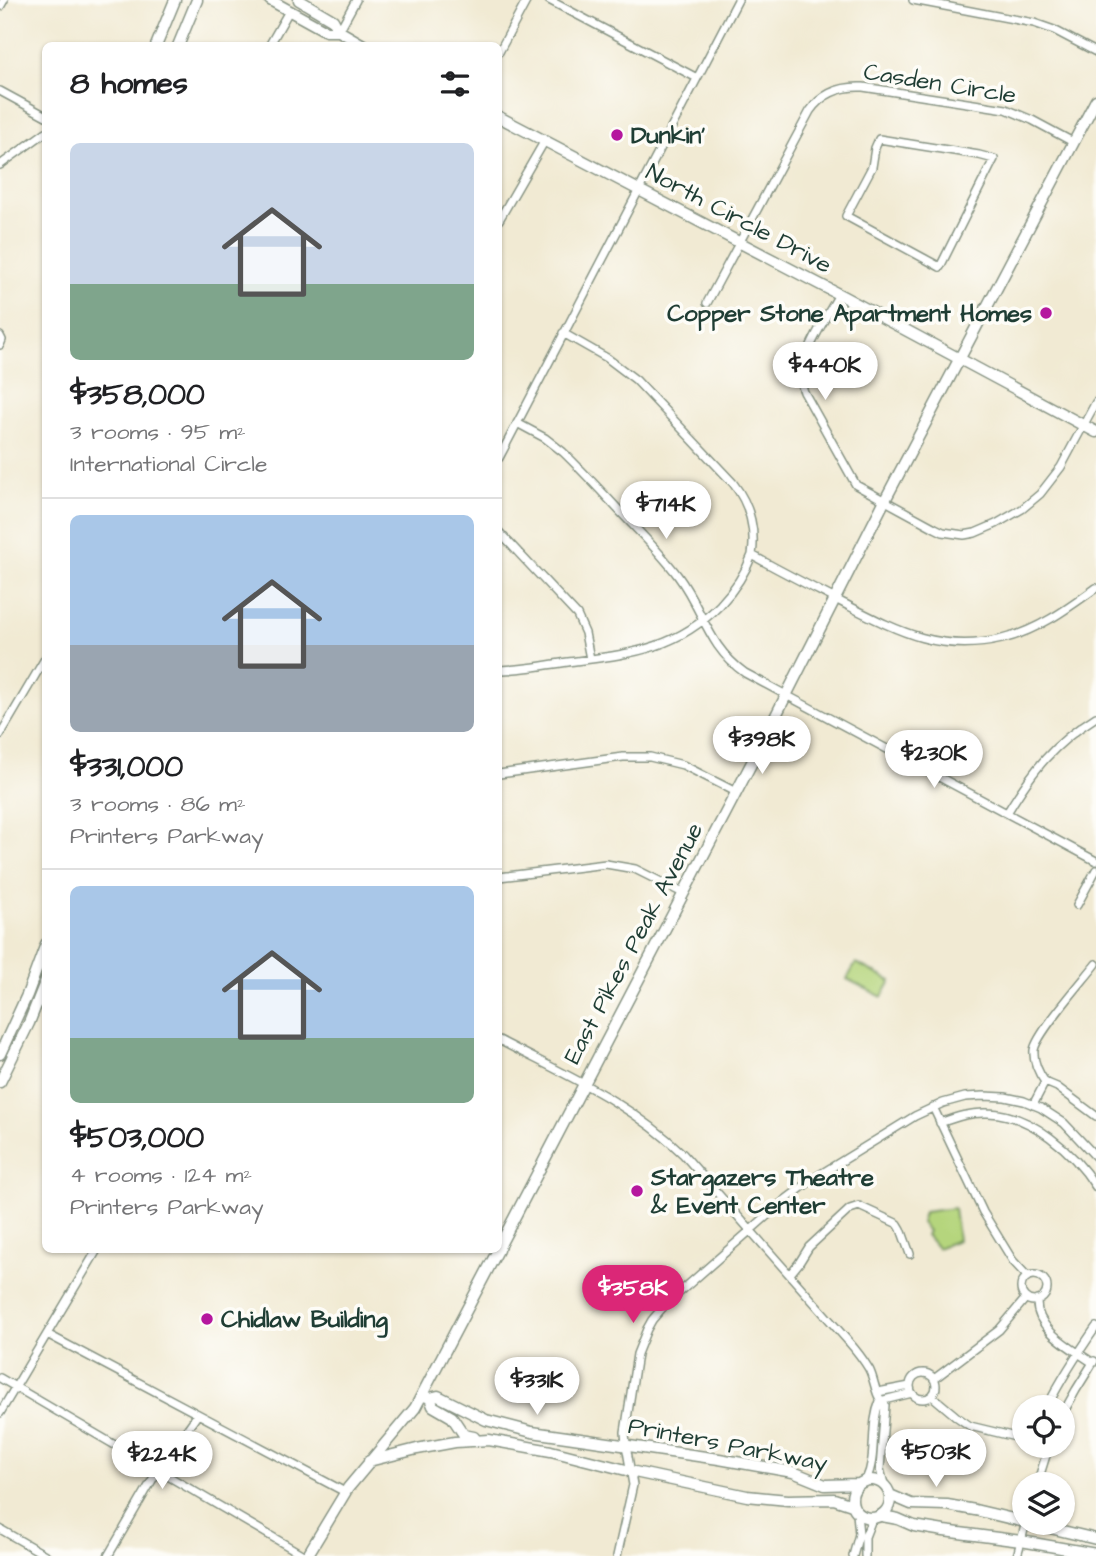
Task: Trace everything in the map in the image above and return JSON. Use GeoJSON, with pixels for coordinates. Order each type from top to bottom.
{"type":"FeatureCollection","features":[{"type":"Feature","properties":{"kind":"main road"},"geometry":{"type":"LineString","coordinates":[[158,42],[175,0]]}},
{"type":"Feature","properties":{"kind":"main road"},"geometry":{"type":"LineString","coordinates":[[180,42],[197,0]]}},
{"type":"Feature","properties":{"kind":"main road"},"geometry":{"type":"LineString","coordinates":[[270,0],[326,32],[339,31]]}},
{"type":"Feature","properties":{"kind":"main road"},"geometry":{"type":"LineString","coordinates":[[299,0],[333,20],[339,31],[358,42]]}},
{"type":"Feature","properties":{"kind":"main road","name":"East Pikes Peak Avenue"},"geometry":{"type":"LineString","coordinates":[[502,1240],[884,502],[1096,100]]}},
{"type":"Feature","properties":{"kind":"main road","name":"North Circle Drive"},"geometry":{"type":"LineString","coordinates":[[502,119],[839,294],[1096,432]]}},
{"type":"Feature","properties":{"kind":"main road"},"geometry":{"type":"LineString","coordinates":[[0,1054],[42,955]]}},
{"type":"Feature","properties":{"kind":"main road"},"geometry":{"type":"LineString","coordinates":[[1,1076],[29,1023],[42,990]]}},
{"type":"Feature","properties":{"kind":"main road","name":"East Pikes Peak Avenue"},"geometry":{"type":"LineString","coordinates":[[306,1556],[345,1492],[426,1396],[496,1253]]}},
{"type":"Feature","properties":{"kind":"main road","name":"Printers Parkway"},"geometry":{"type":"LineString","coordinates":[[426,1396],[438,1396],[486,1420],[532,1432],[719,1458],[793,1472],[825,1485],[862,1482]]}},
{"type":"Feature","properties":{"kind":"main road","name":"Printers Parkway"},"geometry":{"type":"LineString","coordinates":[[426,1396],[433,1406],[452,1417],[464,1435],[551,1451],[747,1496],[788,1500],[834,1499],[854,1509]]}},
{"type":"Feature","properties":{"kind":"main road","name":"Printers Parkway"},"geometry":{"type":"LineString","coordinates":[[369,1461],[455,1442],[489,1440]]}},
{"type":"Feature","properties":{"kind":"main road"},"geometry":{"type":"LineString","coordinates":[[877,1518],[887,1511],[890,1495],[884,1485],[875,1480],[862,1482],[853,1492],[854,1509],[877,1518],[898,1519],[944,1531],[1096,1554]]}},
{"type":"Feature","properties":{"kind":"main road"},"geometry":{"type":"LineString","coordinates":[[890,1495],[911,1504],[947,1505],[1012,1519]]}},
{"type":"Feature","properties":{"kind":"main road"},"geometry":{"type":"LineString","coordinates":[[1075,1534],[1096,1539]]}},
{"type":"Feature","properties":{"kind":"street"},"geometry":{"type":"LineString","coordinates":[[0,7],[4,0]]}},
{"type":"Feature","properties":{"kind":"street"},"geometry":{"type":"LineString","coordinates":[[339,31],[356,0]]}},
{"type":"Feature","properties":{"kind":"street"},"geometry":{"type":"LineString","coordinates":[[502,46],[527,0]]}},
{"type":"Feature","properties":{"kind":"street"},"geometry":{"type":"LineString","coordinates":[[549,0],[697,78]]}},
{"type":"Feature","properties":{"kind":"street"},"geometry":{"type":"LineString","coordinates":[[502,452],[738,0]]}},
{"type":"Feature","properties":{"kind":"street"},"geometry":{"type":"LineString","coordinates":[[913,0],[1034,23],[1054,30],[1096,52]]}},
{"type":"Feature","properties":{"kind":"street"},"geometry":{"type":"LineString","coordinates":[[271,42],[289,10]]}},
{"type":"Feature","properties":{"kind":"street","name":"Casden Circle"},"geometry":{"type":"LineString","coordinates":[[708,303],[810,111],[821,98],[836,90],[863,87],[1006,109],[1073,142]]}},
{"type":"Feature","properties":{"kind":"street"},"geometry":{"type":"LineString","coordinates":[[0,91],[42,114]]}},
{"type":"Feature","properties":{"kind":"street"},"geometry":{"type":"LineString","coordinates":[[0,165],[42,135]]}},
{"type":"Feature","properties":{"kind":"street"},"geometry":{"type":"LineString","coordinates":[[879,139],[994,159],[940,267],[846,216],[872,167],[879,139]]}},
{"type":"Feature","properties":{"kind":"street"},"geometry":{"type":"LineString","coordinates":[[502,215],[544,142]]}},
{"type":"Feature","properties":{"kind":"street"},"geometry":{"type":"LineString","coordinates":[[839,294],[806,357],[801,371],[801,386],[856,485],[943,532],[964,535],[985,530],[1022,509],[1048,486],[1096,402]]}},
{"type":"Feature","properties":{"kind":"street"},"geometry":{"type":"LineString","coordinates":[[502,670],[637,652],[661,645],[703,621],[738,583],[752,555],[750,512],[733,483],[636,380],[607,358],[563,333]]}},
{"type":"Feature","properties":{"kind":"street"},"geometry":{"type":"LineString","coordinates":[[517,424],[545,438],[572,460],[671,566],[687,588],[716,645],[729,661],[745,673],[1096,861]]}},
{"type":"Feature","properties":{"kind":"street"},"geometry":{"type":"LineString","coordinates":[[502,535],[577,615],[585,633],[590,659]]}},
{"type":"Feature","properties":{"kind":"street"},"geometry":{"type":"LineString","coordinates":[[752,555],[906,634],[939,642],[975,644],[1030,630],[1063,612],[1096,589]]}},
{"type":"Feature","properties":{"kind":"street"},"geometry":{"type":"LineString","coordinates":[[0,735],[42,664]]}},
{"type":"Feature","properties":{"kind":"street"},"geometry":{"type":"LineString","coordinates":[[1007,813],[1050,752],[1096,717]]}},
{"type":"Feature","properties":{"kind":"street"},"geometry":{"type":"LineString","coordinates":[[502,775],[637,756],[673,761],[736,792]]}},
{"type":"Feature","properties":{"kind":"street"},"geometry":{"type":"LineString","coordinates":[[502,877],[606,864],[635,869],[683,893]]}},
{"type":"Feature","properties":{"kind":"street"},"geometry":{"type":"LineString","coordinates":[[1077,905],[1096,870]]}},
{"type":"Feature","properties":{"kind":"street"},"geometry":{"type":"LineString","coordinates":[[1095,966],[1037,1040],[1034,1059],[1045,1082],[1057,1087],[1096,1116]]}},
{"type":"Feature","properties":{"kind":"street"},"geometry":{"type":"LineString","coordinates":[[502,1042],[627,1108],[665,1137],[858,1352],[871,1372],[880,1401],[873,1426],[872,1467],[862,1482]]}},
{"type":"Feature","properties":{"kind":"street"},"geometry":{"type":"LineString","coordinates":[[1033,1105],[1045,1082]]}},
{"type":"Feature","properties":{"kind":"street"},"geometry":{"type":"LineString","coordinates":[[617,1556],[633,1485],[625,1432],[637,1354],[643,1337],[664,1306],[785,1200],[875,1139],[933,1107],[955,1099],[984,1096],[1014,1098],[1033,1105],[1064,1123],[1095,1154]]}},
{"type":"Feature","properties":{"kind":"street"},"geometry":{"type":"LineString","coordinates":[[933,1107],[983,1212],[1013,1261],[1027,1276]]}},
{"type":"Feature","properties":{"kind":"street"},"geometry":{"type":"LineString","coordinates":[[940,1123],[967,1114],[988,1113],[1026,1122],[1065,1150],[1096,1187]]}},
{"type":"Feature","properties":{"kind":"street"},"geometry":{"type":"LineString","coordinates":[[790,1274],[808,1247],[850,1209],[859,1206],[898,1224],[910,1254]]}},
{"type":"Feature","properties":{"kind":"street"},"geometry":{"type":"LineString","coordinates":[[0,1413],[95,1253]]}},
{"type":"Feature","properties":{"kind":"street"},"geometry":{"type":"LineString","coordinates":[[1037,1300],[1023,1295],[1021,1287],[1027,1276],[1035,1275],[1044,1281],[1046,1292],[1037,1300],[1037,1309],[1045,1325],[1078,1352],[1095,1361],[1074,1395]]}},
{"type":"Feature","properties":{"kind":"street"},"geometry":{"type":"LineString","coordinates":[[934,1379],[999,1330],[1026,1298]]}},
{"type":"Feature","properties":{"kind":"street"},"geometry":{"type":"LineString","coordinates":[[1053,1395],[1096,1327]]}},
{"type":"Feature","properties":{"kind":"street"},"geometry":{"type":"LineString","coordinates":[[47,1334],[345,1492]]}},
{"type":"Feature","properties":{"kind":"street"},"geometry":{"type":"LineString","coordinates":[[922,1373],[934,1379],[936,1387],[932,1396],[918,1399],[911,1389],[913,1378],[922,1373]]}},
{"type":"Feature","properties":{"kind":"street"},"geometry":{"type":"LineString","coordinates":[[0,1378],[306,1556]]}},
{"type":"Feature","properties":{"kind":"street"},"geometry":{"type":"LineString","coordinates":[[878,1392],[911,1389]]}},
{"type":"Feature","properties":{"kind":"street"},"geometry":{"type":"LineString","coordinates":[[880,1401],[911,1389]]}},
{"type":"Feature","properties":{"kind":"street"},"geometry":{"type":"LineString","coordinates":[[932,1396],[970,1426],[1012,1436]]}},
{"type":"Feature","properties":{"kind":"street"},"geometry":{"type":"LineString","coordinates":[[880,1401],[885,1405],[880,1469],[884,1485]]}},
{"type":"Feature","properties":{"kind":"street"},"geometry":{"type":"LineString","coordinates":[[108,1556],[158,1470],[198,1414]]}},
{"type":"Feature","properties":{"kind":"street"},"geometry":{"type":"LineString","coordinates":[[633,1485],[650,1475]]}},
{"type":"Feature","properties":{"kind":"street"},"geometry":{"type":"LineString","coordinates":[[853,1556],[859,1534],[854,1509]]}},
{"type":"Feature","properties":{"kind":"street"},"geometry":{"type":"LineString","coordinates":[[864,1556],[865,1537],[877,1518]]}},
{"type":"Feature","properties":{"kind":"street"},"geometry":{"type":"LineString","coordinates":[[0,1528],[47,1556]]}},
{"type":"Feature","properties":{"kind":"street"},"geometry":{"type":"LineString","coordinates":[[1017,1556],[1023,1535]]}},
{"type":"Feature","properties":{"kind":"green space"},"geometry":{"type":"Polygon","coordinates":[[[856,963],[891,981],[882,997],[847,979],[856,963]]]}},
{"type":"Feature","properties":{"kind":"green space"},"geometry":{"type":"Polygon","coordinates":[[[954,1208],[958,1240],[937,1248],[926,1235],[928,1231],[921,1223],[924,1212],[954,1208]]]}},
{"type":"Feature","properties":{"kind":"place","name":"Dunkin'"},"geometry":{"type":"Point","coordinates":[617,135]}},
{"type":"Feature","properties":{"kind":"place","name":"Copper Stone Apartment Homes"},"geometry":{"type":"Point","coordinates":[1046,313]}},
{"type":"Feature","properties":{"kind":"place","name":"Stargazers Theatre & Event Center"},"geometry":{"type":"Point","coordinates":[637,1191]}},
{"type":"Feature","properties":{"kind":"place","name":"Chidlaw Building"},"geometry":{"type":"Point","coordinates":[207,1319]}}]}
